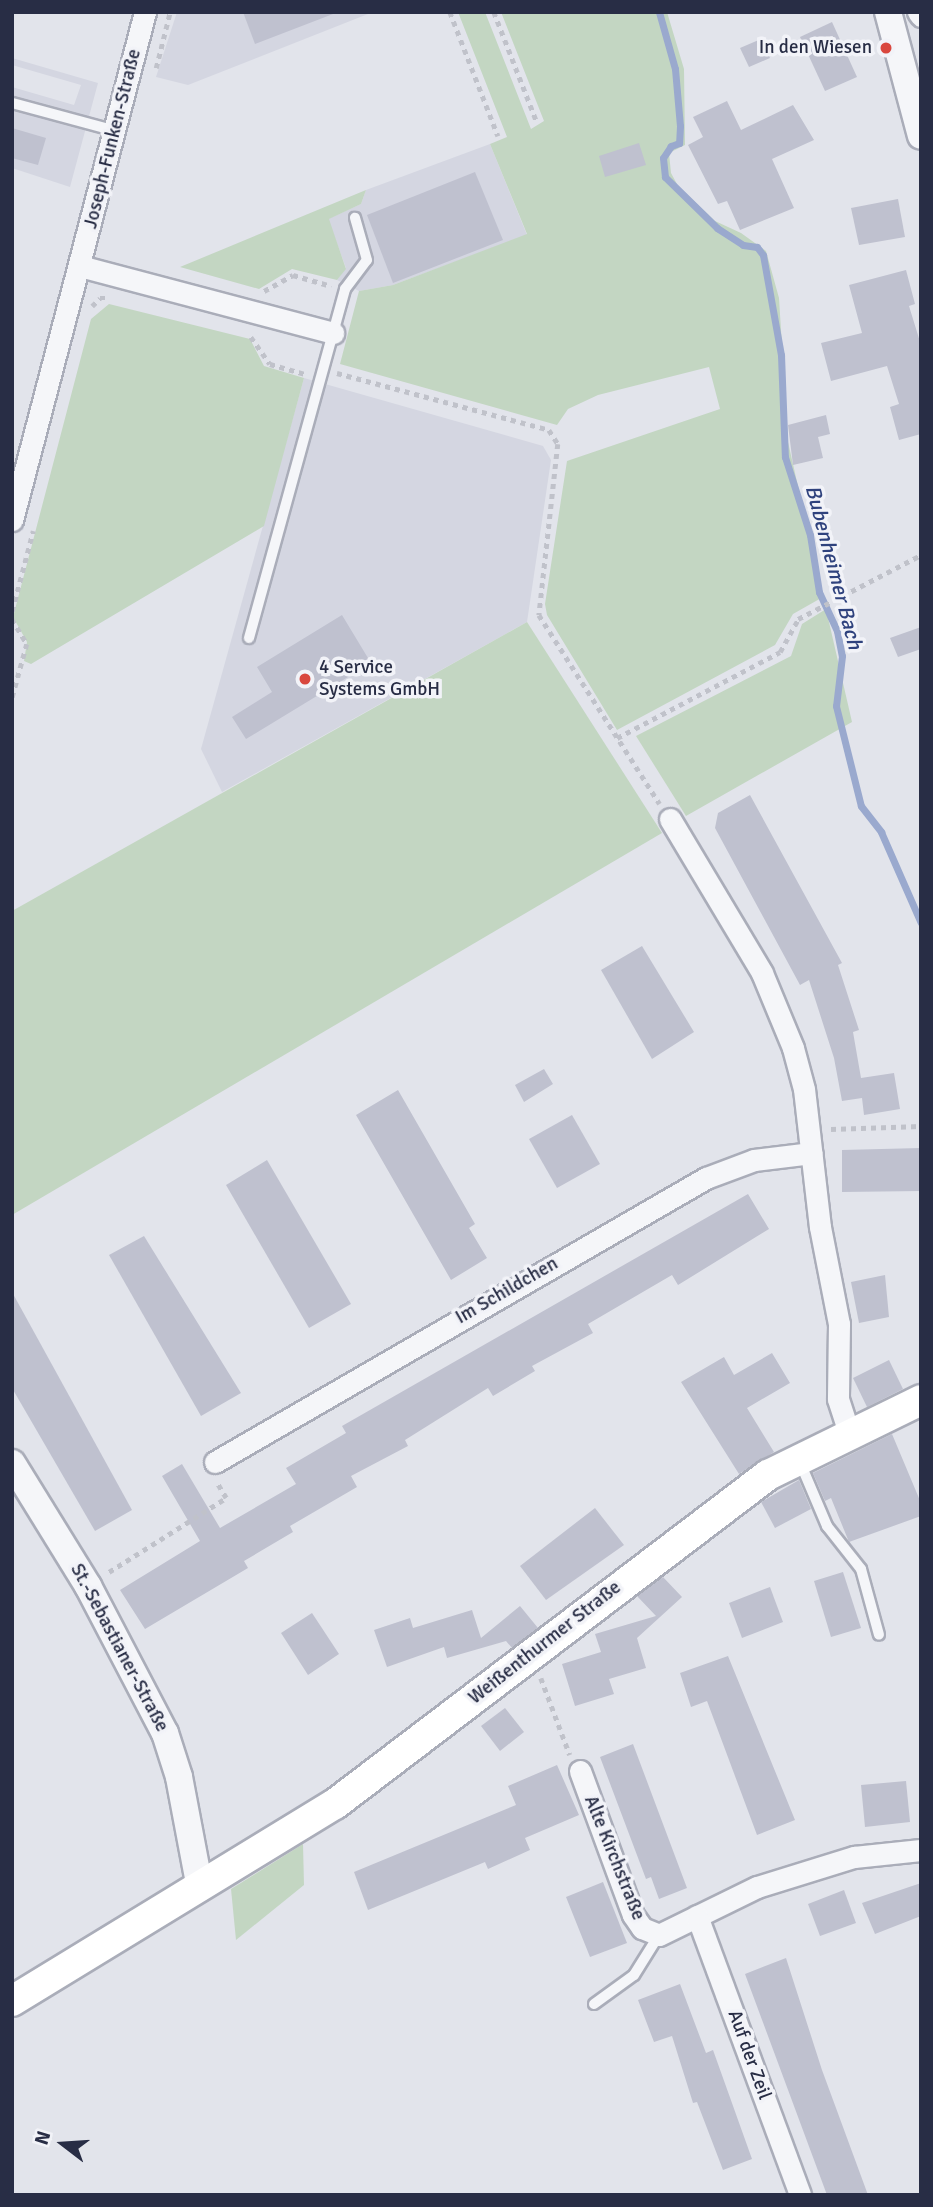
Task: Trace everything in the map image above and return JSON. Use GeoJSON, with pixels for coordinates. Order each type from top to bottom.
{"type":"FeatureCollection","features":[{"type":"Feature","properties":{"kind":"main road","name":"Weißenthurmer Straße"},"geometry":{"type":"LineString","coordinates":[[12,2001],[335,1804],[710,1516],[797,1458],[921,1400]]}},
{"type":"Feature","properties":{"kind":"street","name":"Joseph-Funken-Straße"},"geometry":{"type":"LineString","coordinates":[[12,520],[145,12]]}},
{"type":"Feature","properties":{"kind":"street"},"geometry":{"type":"LineString","coordinates":[[888,12],[921,135]]}},
{"type":"Feature","properties":{"kind":"street"},"geometry":{"type":"LineString","coordinates":[[80,266],[333,333]]}},
{"type":"Feature","properties":{"kind":"street"},"geometry":{"type":"LineString","coordinates":[[670,818],[774,997],[798,1066],[809,1129],[820,1227],[839,1324],[838,1399],[849,1433]]}},
{"type":"Feature","properties":{"kind":"street","name":"Im Schildchen"},"geometry":{"type":"LineString","coordinates":[[215,1462],[706,1178],[754,1160],[811,1153]]}},
{"type":"Feature","properties":{"kind":"street","name":"St.-Sebastianer-Straße"},"geometry":{"type":"LineString","coordinates":[[12,1463],[88,1586],[165,1733],[179,1777],[189,1895]]}},
{"type":"Feature","properties":{"kind":"street","name":"Alte Kirchstraße"},"geometry":{"type":"LineString","coordinates":[[580,1771],[633,1915],[642,1928],[659,1935],[757,1886],[830,1865],[921,1850]]}},
{"type":"Feature","properties":{"kind":"street","name":"Auf der Zeil"},"geometry":{"type":"LineString","coordinates":[[697,1916],[800,2195]]}},
{"type":"Feature","properties":{"kind":"lane"},"geometry":{"type":"LineString","coordinates":[[12,103],[116,131]]}},
{"type":"Feature","properties":{"kind":"lane"},"geometry":{"type":"LineString","coordinates":[[249,638],[326,373],[345,289],[366,260],[355,218]]}},
{"type":"Feature","properties":{"kind":"lane"},"geometry":{"type":"LineString","coordinates":[[797,1458],[827,1526],[861,1569],[879,1635]]}},
{"type":"Feature","properties":{"kind":"lane","name":"Alte Kirchstraße"},"geometry":{"type":"LineString","coordinates":[[594,2004],[634,1975],[659,1935]]}},
{"type":"Feature","properties":{"kind":"path"},"geometry":{"type":"LineString","coordinates":[[154,77],[170,12]]}},
{"type":"Feature","properties":{"kind":"path"},"geometry":{"type":"LineString","coordinates":[[450,12],[498,136]]}},
{"type":"Feature","properties":{"kind":"path"},"geometry":{"type":"LineString","coordinates":[[494,12],[536,120]]}},
{"type":"Feature","properties":{"kind":"path"},"geometry":{"type":"LineString","coordinates":[[262,293],[293,275],[345,289]]}},
{"type":"Feature","properties":{"kind":"path"},"geometry":{"type":"LineString","coordinates":[[89,316],[100,298],[118,301]]}},
{"type":"Feature","properties":{"kind":"path"},"geometry":{"type":"LineString","coordinates":[[240,334],[253,337],[270,365],[326,373],[549,430],[558,443],[558,455],[539,615],[670,818]]}},
{"type":"Feature","properties":{"kind":"path"},"geometry":{"type":"LineString","coordinates":[[326,373],[338,359]]}},
{"type":"Feature","properties":{"kind":"path"},"geometry":{"type":"LineString","coordinates":[[12,611],[37,517]]}},
{"type":"Feature","properties":{"kind":"path"},"geometry":{"type":"LineString","coordinates":[[617,738],[780,652],[798,619],[814,608],[921,555]]}},
{"type":"Feature","properties":{"kind":"path"},"geometry":{"type":"LineString","coordinates":[[12,619],[27,644],[12,699]]}},
{"type":"Feature","properties":{"kind":"path"},"geometry":{"type":"LineString","coordinates":[[809,1129],[921,1126]]}},
{"type":"Feature","properties":{"kind":"path"},"geometry":{"type":"LineString","coordinates":[[88,1586],[226,1498],[207,1466],[215,1462]]}},
{"type":"Feature","properties":{"kind":"path"},"geometry":{"type":"LineString","coordinates":[[532,1654],[580,1771]]}},
{"type":"Feature","properties":{"kind":"shaded area"},"geometry":{"type":"Polygon","coordinates":[[[177,12],[373,12],[188,85],[156,77],[177,12]]]}},
{"type":"Feature","properties":{"kind":"shaded area"},"geometry":{"type":"Polygon","coordinates":[[[12,58],[98,83],[70,187],[12,168],[12,87],[74,105],[81,85],[12,65],[12,58]]]}},
{"type":"Feature","properties":{"kind":"shaded area"},"geometry":{"type":"Polygon","coordinates":[[[490,144],[527,235],[393,285],[359,291],[337,280],[346,268],[328,219],[361,204],[366,190],[490,144]]]}},
{"type":"Feature","properties":{"kind":"shaded area"},"geometry":{"type":"Polygon","coordinates":[[[304,378],[543,446],[551,460],[527,622],[222,792],[201,749],[304,378]]]}},
{"type":"Feature","properties":{"kind":"green space"},"geometry":{"type":"Polygon","coordinates":[[[458,12],[485,12],[531,129],[544,121],[501,12],[667,12],[684,69],[685,145],[669,153],[671,173],[678,186],[715,221],[741,233],[766,251],[779,298],[788,442],[823,597],[793,614],[775,645],[617,730],[547,615],[545,604],[567,461],[720,409],[709,367],[598,395],[568,409],[557,425],[340,364],[359,291],[393,285],[527,234],[490,144],[507,137],[458,12]]]}},
{"type":"Feature","properties":{"kind":"green space"},"geometry":{"type":"Polygon","coordinates":[[[366,190],[361,204],[329,219],[346,269],[337,280],[292,269],[259,289],[180,267],[366,190]]]}},
{"type":"Feature","properties":{"kind":"green space"},"geometry":{"type":"Polygon","coordinates":[[[109,304],[250,339],[264,366],[304,378],[264,526],[31,664],[24,661],[27,642],[13,617],[91,319],[109,304]]]}},
{"type":"Feature","properties":{"kind":"green space"},"geometry":{"type":"Polygon","coordinates":[[[826,609],[852,722],[686,816],[636,736],[791,656],[802,624],[826,609]]]}},
{"type":"Feature","properties":{"kind":"green space"},"geometry":{"type":"Polygon","coordinates":[[[527,622],[662,833],[12,1215],[12,911],[527,622]]]}},
{"type":"Feature","properties":{"kind":"green space"},"geometry":{"type":"Polygon","coordinates":[[[303,1844],[304,1885],[236,1940],[231,1889],[303,1844]]]}},
{"type":"Feature","properties":{"kind":"building"},"geometry":{"type":"Polygon","coordinates":[[[243,12],[333,12],[333,14],[255,44],[243,12]]]}},
{"type":"Feature","properties":{"kind":"building"},"geometry":{"type":"Polygon","coordinates":[[[832,22],[857,77],[825,91],[800,37],[832,22]]]}},
{"type":"Feature","properties":{"kind":"building"},"geometry":{"type":"Polygon","coordinates":[[[761,39],[770,58],[749,67],[740,48],[761,39]]]}},
{"type":"Feature","properties":{"kind":"building"},"geometry":{"type":"Polygon","coordinates":[[[727,101],[741,130],[793,105],[814,140],[772,159],[794,208],[740,230],[727,201],[718,204],[688,145],[703,137],[693,117],[727,101]]]}},
{"type":"Feature","properties":{"kind":"building"},"geometry":{"type":"Polygon","coordinates":[[[12,128],[46,138],[38,165],[12,158],[12,128]]]}},
{"type":"Feature","properties":{"kind":"building"},"geometry":{"type":"Polygon","coordinates":[[[639,143],[646,165],[605,177],[599,156],[639,143]]]}},
{"type":"Feature","properties":{"kind":"building"},"geometry":{"type":"Polygon","coordinates":[[[475,172],[503,240],[393,283],[367,215],[475,172]]]}},
{"type":"Feature","properties":{"kind":"building"},"geometry":{"type":"Polygon","coordinates":[[[898,199],[905,237],[859,245],[851,208],[898,199]]]}},
{"type":"Feature","properties":{"kind":"building"},"geometry":{"type":"Polygon","coordinates":[[[906,270],[915,304],[909,306],[921,345],[921,434],[899,440],[890,407],[899,404],[887,366],[831,381],[821,343],[862,333],[849,285],[906,270]]]}},
{"type":"Feature","properties":{"kind":"building"},"geometry":{"type":"Polygon","coordinates":[[[826,415],[830,434],[818,437],[823,458],[793,465],[788,425],[826,415]]]}},
{"type":"Feature","properties":{"kind":"building","name":"4 Service Systems GmbH"},"geometry":{"type":"Polygon","coordinates":[[[342,615],[371,663],[246,739],[232,717],[272,692],[257,667],[342,615]]]}},
{"type":"Feature","properties":{"kind":"building"},"geometry":{"type":"Polygon","coordinates":[[[921,627],[921,649],[898,657],[890,638],[921,627]]]}},
{"type":"Feature","properties":{"kind":"building"},"geometry":{"type":"Polygon","coordinates":[[[750,795],[842,963],[838,965],[859,1030],[853,1032],[861,1078],[894,1073],[900,1109],[864,1115],[862,1098],[842,1101],[834,1058],[809,980],[800,985],[715,828],[718,813],[750,795]]]}},
{"type":"Feature","properties":{"kind":"building"},"geometry":{"type":"Polygon","coordinates":[[[642,946],[694,1032],[652,1059],[601,970],[642,946]]]}},
{"type":"Feature","properties":{"kind":"building"},"geometry":{"type":"Polygon","coordinates":[[[544,1069],[553,1084],[524,1102],[515,1085],[544,1069]]]}},
{"type":"Feature","properties":{"kind":"building"},"geometry":{"type":"Polygon","coordinates":[[[398,1090],[475,1224],[469,1228],[487,1258],[451,1280],[356,1115],[398,1090]]]}},
{"type":"Feature","properties":{"kind":"building"},"geometry":{"type":"Polygon","coordinates":[[[572,1115],[600,1164],[557,1188],[529,1139],[572,1115]]]}},
{"type":"Feature","properties":{"kind":"building"},"geometry":{"type":"Polygon","coordinates":[[[921,1148],[921,1191],[842,1192],[842,1150],[921,1148]]]}},
{"type":"Feature","properties":{"kind":"building"},"geometry":{"type":"Polygon","coordinates":[[[267,1160],[351,1304],[309,1328],[226,1185],[267,1160]]]}},
{"type":"Feature","properties":{"kind":"building"},"geometry":{"type":"Polygon","coordinates":[[[748,1194],[769,1229],[678,1285],[672,1275],[588,1324],[593,1333],[532,1366],[535,1371],[493,1396],[488,1388],[405,1440],[408,1446],[351,1476],[357,1487],[290,1526],[293,1532],[244,1561],[248,1568],[145,1629],[120,1590],[200,1541],[162,1476],[182,1464],[220,1528],[296,1484],[286,1468],[346,1433],[342,1426],[748,1194]]]}},
{"type":"Feature","properties":{"kind":"building"},"geometry":{"type":"Polygon","coordinates":[[[144,1236],[241,1393],[201,1416],[109,1255],[144,1236]]]}},
{"type":"Feature","properties":{"kind":"building"},"geometry":{"type":"Polygon","coordinates":[[[885,1275],[889,1317],[859,1323],[851,1282],[885,1275]]]}},
{"type":"Feature","properties":{"kind":"building"},"geometry":{"type":"Polygon","coordinates":[[[12,1292],[132,1510],[95,1531],[12,1388],[12,1292]]]}},
{"type":"Feature","properties":{"kind":"building"},"geometry":{"type":"Polygon","coordinates":[[[772,1353],[790,1383],[747,1408],[774,1452],[739,1474],[681,1382],[724,1357],[734,1375],[772,1353]]]}},
{"type":"Feature","properties":{"kind":"building"},"geometry":{"type":"Polygon","coordinates":[[[889,1360],[903,1389],[867,1407],[853,1378],[889,1360]]]}},
{"type":"Feature","properties":{"kind":"building"},"geometry":{"type":"Polygon","coordinates":[[[892,1434],[921,1503],[921,1516],[849,1542],[831,1498],[825,1501],[813,1473],[892,1434]]]}},
{"type":"Feature","properties":{"kind":"building"},"geometry":{"type":"Polygon","coordinates":[[[799,1480],[811,1509],[775,1528],[761,1502],[799,1480]]]}},
{"type":"Feature","properties":{"kind":"building"},"geometry":{"type":"Polygon","coordinates":[[[595,1508],[624,1545],[546,1600],[520,1566],[595,1508]]]}},
{"type":"Feature","properties":{"kind":"building"},"geometry":{"type":"Polygon","coordinates":[[[843,1572],[861,1628],[831,1637],[814,1581],[843,1572]]]}},
{"type":"Feature","properties":{"kind":"building"},"geometry":{"type":"Polygon","coordinates":[[[663,1577],[682,1597],[637,1638],[646,1668],[609,1679],[614,1694],[575,1706],[562,1664],[601,1652],[595,1634],[656,1616],[637,1596],[663,1577]]]}},
{"type":"Feature","properties":{"kind":"building"},"geometry":{"type":"Polygon","coordinates":[[[770,1587],[783,1622],[742,1638],[729,1603],[770,1587]]]}},
{"type":"Feature","properties":{"kind":"building"},"geometry":{"type":"Polygon","coordinates":[[[520,1606],[538,1628],[512,1648],[506,1641],[447,1658],[444,1647],[387,1667],[374,1630],[410,1618],[413,1628],[472,1610],[481,1638],[520,1606]]]}},
{"type":"Feature","properties":{"kind":"building"},"geometry":{"type":"Polygon","coordinates":[[[312,1613],[339,1654],[308,1675],[281,1633],[312,1613]]]}},
{"type":"Feature","properties":{"kind":"building"},"geometry":{"type":"Polygon","coordinates":[[[728,1656],[795,1820],[757,1835],[707,1701],[691,1707],[680,1673],[728,1656]]]}},
{"type":"Feature","properties":{"kind":"building"},"geometry":{"type":"Polygon","coordinates":[[[505,1708],[524,1732],[500,1751],[481,1726],[505,1708]]]}},
{"type":"Feature","properties":{"kind":"building"},"geometry":{"type":"Polygon","coordinates":[[[633,1744],[687,1888],[659,1899],[651,1877],[646,1879],[600,1757],[633,1744]]]}},
{"type":"Feature","properties":{"kind":"building"},"geometry":{"type":"Polygon","coordinates":[[[557,1765],[579,1815],[525,1838],[530,1850],[488,1869],[485,1862],[368,1910],[354,1872],[516,1805],[508,1786],[557,1765]]]}},
{"type":"Feature","properties":{"kind":"building"},"geometry":{"type":"Polygon","coordinates":[[[906,1781],[910,1822],[865,1827],[861,1785],[906,1781]]]}},
{"type":"Feature","properties":{"kind":"building"},"geometry":{"type":"Polygon","coordinates":[[[603,1882],[627,1943],[590,1957],[566,1897],[603,1882]]]}},
{"type":"Feature","properties":{"kind":"building"},"geometry":{"type":"Polygon","coordinates":[[[921,1883],[921,1916],[875,1934],[862,1903],[921,1883]]]}},
{"type":"Feature","properties":{"kind":"building"},"geometry":{"type":"Polygon","coordinates":[[[844,1890],[856,1923],[820,1936],[808,1904],[844,1890]]]}},
{"type":"Feature","properties":{"kind":"building"},"geometry":{"type":"Polygon","coordinates":[[[786,1958],[822,2070],[868,2195],[827,2195],[745,1974],[786,1958]]]}},
{"type":"Feature","properties":{"kind":"building"},"geometry":{"type":"Polygon","coordinates":[[[680,1984],[706,2053],[713,2050],[752,2159],[723,2170],[697,2102],[693,2103],[672,2036],[654,2042],[638,2000],[680,1984]]]}},
{"type":"Feature","properties":{"kind":"waterway","name":"Bubenheimer Bach"},"geometry":{"type":"LineString","coordinates":[[659,12],[675,69],[680,126],[679,143],[671,146],[663,158],[665,177],[717,228],[743,245],[757,247],[763,255],[781,355],[785,457],[810,535],[819,592],[837,631],[842,656],[836,706],[861,806],[881,832],[921,923]]}},
{"type":"Feature","properties":{"kind":"place","name":"In den Wiesen"},"geometry":{"type":"Point","coordinates":[886,48]}},
{"type":"Feature","properties":{"kind":"place","name":"4 Service Systems GmbH"},"geometry":{"type":"Point","coordinates":[305,679]}}]}
